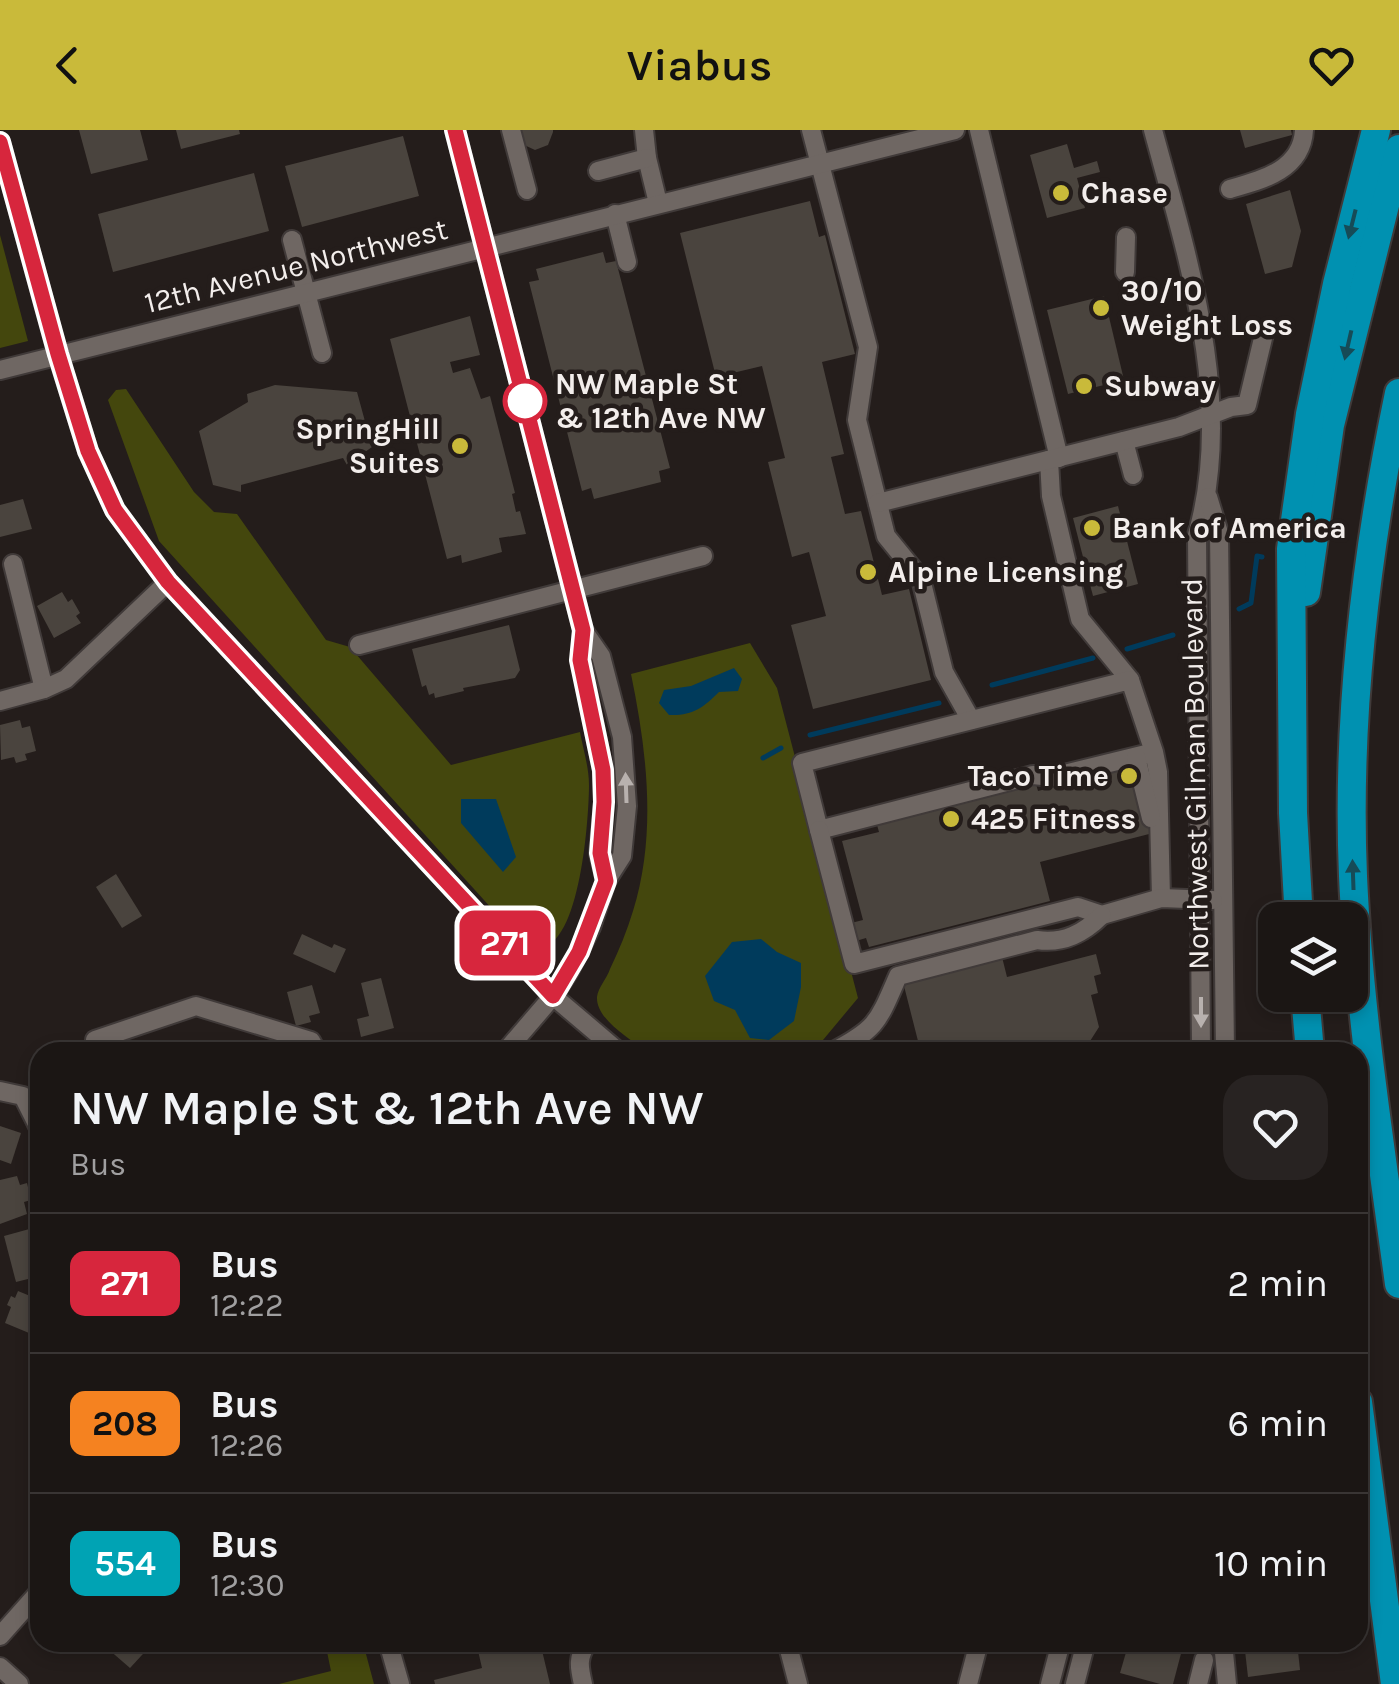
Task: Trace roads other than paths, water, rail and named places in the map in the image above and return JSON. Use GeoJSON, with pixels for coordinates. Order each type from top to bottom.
{"type":"FeatureCollection","features":[{"type":"Feature","properties":{"kind":"highway"},"geometry":{"type":"LineString","coordinates":[[1298,902],[1293,813],[1291,550],[1310,414],[1337,284],[1376,130]]}},
{"type":"Feature","properties":{"kind":"highway"},"geometry":{"type":"LineString","coordinates":[[1293,813],[1307,576],[1330,425],[1399,149]]}},
{"type":"Feature","properties":{"kind":"highway"},"geometry":{"type":"LineString","coordinates":[[1368,1042],[1353,874],[1354,729],[1368,573],[1399,393]]}},
{"type":"Feature","properties":{"kind":"highway"},"geometry":{"type":"LineString","coordinates":[[1368,573],[1399,461]]}},
{"type":"Feature","properties":{"kind":"highway"},"geometry":{"type":"LineString","coordinates":[[1306,1012],[1309,1042]]}},
{"type":"Feature","properties":{"kind":"highway"},"geometry":{"type":"LineString","coordinates":[[1368,1043],[1399,1284]]}},
{"type":"Feature","properties":{"kind":"highway"},"geometry":{"type":"LineString","coordinates":[[1368,1478],[1395,1684]]}},
{"type":"Feature","properties":{"kind":"street"},"geometry":{"type":"LineString","coordinates":[[454,130],[583,630],[601,656],[625,758],[627,806],[622,856],[606,881],[579,952],[553,996],[514,1042]]}},
{"type":"Feature","properties":{"kind":"street"},"geometry":{"type":"LineString","coordinates":[[511,130],[527,190]]}},
{"type":"Feature","properties":{"kind":"street"},"geometry":{"type":"LineString","coordinates":[[644,130],[646,158],[658,203]]}},
{"type":"Feature","properties":{"kind":"street"},"geometry":{"type":"LineString","coordinates":[[811,130],[868,347],[858,420],[888,541],[921,579],[944,672],[971,720]]}},
{"type":"Feature","properties":{"kind":"street","name":"12th Avenue Northwest"},"geometry":{"type":"LineString","coordinates":[[0,370],[954,130]]}},
{"type":"Feature","properties":{"kind":"street"},"geometry":{"type":"LineString","coordinates":[[979,130],[1054,459],[1050,496],[1080,618],[1130,680],[1146,754],[1154,830],[1152,853]]}},
{"type":"Feature","properties":{"kind":"street","name":"Northwest Gilman Boulevard"},"geometry":{"type":"LineString","coordinates":[[1153,130],[1194,288],[1206,363],[1209,416],[1208,496],[1197,535],[1201,1042]]}},
{"type":"Feature","properties":{"kind":"street"},"geometry":{"type":"LineString","coordinates":[[1230,188],[1268,178],[1294,160],[1304,141],[1304,130]]}},
{"type":"Feature","properties":{"kind":"street"},"geometry":{"type":"LineString","coordinates":[[0,142],[58,354],[105,491],[137,544],[553,996],[607,1042]]}},
{"type":"Feature","properties":{"kind":"street"},"geometry":{"type":"LineString","coordinates":[[598,171],[646,158]]}},
{"type":"Feature","properties":{"kind":"street"},"geometry":{"type":"LineString","coordinates":[[615,214],[627,262]]}},
{"type":"Feature","properties":{"kind":"street"},"geometry":{"type":"LineString","coordinates":[[1124,272],[1126,237]]}},
{"type":"Feature","properties":{"kind":"street"},"geometry":{"type":"LineString","coordinates":[[292,240],[322,353]]}},
{"type":"Feature","properties":{"kind":"street"},"geometry":{"type":"LineString","coordinates":[[878,503],[1181,427],[1231,406],[1247,405],[1264,334]]}},
{"type":"Feature","properties":{"kind":"street"},"geometry":{"type":"LineString","coordinates":[[1124,441],[1133,475]]}},
{"type":"Feature","properties":{"kind":"street","name":"Northwest Gilman Boulevard"},"geometry":{"type":"LineString","coordinates":[[1208,496],[1219,532],[1225,1042]]}},
{"type":"Feature","properties":{"kind":"street"},"geometry":{"type":"LineString","coordinates":[[359,645],[703,556]]}},
{"type":"Feature","properties":{"kind":"street"},"geometry":{"type":"LineString","coordinates":[[13,564],[44,689]]}},
{"type":"Feature","properties":{"kind":"street"},"geometry":{"type":"LineString","coordinates":[[0,701],[66,679],[168,582]]}},
{"type":"Feature","properties":{"kind":"street"},"geometry":{"type":"LineString","coordinates":[[1102,915],[1078,907],[854,964],[802,763],[1130,680]]}},
{"type":"Feature","properties":{"kind":"street"},"geometry":{"type":"LineString","coordinates":[[818,830],[1033,776],[1052,777],[1146,754]]}},
{"type":"Feature","properties":{"kind":"street"},"geometry":{"type":"LineString","coordinates":[[1146,754],[1158,772],[1161,898]]}},
{"type":"Feature","properties":{"kind":"street"},"geometry":{"type":"LineString","coordinates":[[852,1042],[878,1023],[898,976],[1084,932],[1102,915],[1161,898],[1225,900]]}},
{"type":"Feature","properties":{"kind":"street"},"geometry":{"type":"LineString","coordinates":[[96,1040],[196,1006],[311,1042]]}},
{"type":"Feature","properties":{"kind":"street"},"geometry":{"type":"LineString","coordinates":[[0,1091],[23,1096],[30,1110]]}},
{"type":"Feature","properties":{"kind":"street"},"geometry":{"type":"LineString","coordinates":[[0,1636],[30,1602]]}},
{"type":"Feature","properties":{"kind":"street"},"geometry":{"type":"LineString","coordinates":[[391,1652],[400,1684]]}},
{"type":"Feature","properties":{"kind":"street"},"geometry":{"type":"LineString","coordinates":[[581,1652],[578,1666],[583,1684]]}},
{"type":"Feature","properties":{"kind":"street"},"geometry":{"type":"LineString","coordinates":[[790,1652],[798,1684]]}},
{"type":"Feature","properties":{"kind":"street"},"geometry":{"type":"LineString","coordinates":[[968,1684],[976,1652]]}},
{"type":"Feature","properties":{"kind":"street"},"geometry":{"type":"LineString","coordinates":[[1050,1684],[1058,1652]]}},
{"type":"Feature","properties":{"kind":"street"},"geometry":{"type":"LineString","coordinates":[[1075,1684],[1083,1652]]}},
{"type":"Feature","properties":{"kind":"street"},"geometry":{"type":"LineString","coordinates":[[1224,1652],[1227,1684]]}},
{"type":"Feature","properties":{"kind":"street"},"geometry":{"type":"LineString","coordinates":[[1198,1684],[1204,1660]]}},
{"type":"Feature","properties":{"kind":"street"},"geometry":{"type":"LineString","coordinates":[[0,1667],[19,1684]]}},
{"type":"Feature","properties":{"kind":"water"},"geometry":{"type":"Polygon","coordinates":[[[734,668],[742,679],[738,691],[719,692],[702,707],[684,714],[669,715],[659,703],[664,690],[691,686],[734,668]]]}},
{"type":"Feature","properties":{"kind":"water"},"geometry":{"type":"Polygon","coordinates":[[[461,799],[496,799],[516,857],[503,872],[461,823],[461,799]]]}},
{"type":"Feature","properties":{"kind":"water"},"geometry":{"type":"Polygon","coordinates":[[[761,939],[801,963],[794,1021],[769,1040],[750,1038],[735,1010],[714,1001],[705,976],[732,942],[761,939]]]}},
{"type":"Feature","properties":{"kind":"waterway"},"geometry":{"type":"LineString","coordinates":[[1239,609],[1251,603],[1257,556],[1262,557]]}},
{"type":"Feature","properties":{"kind":"waterway"},"geometry":{"type":"LineString","coordinates":[[1127,649],[1173,635]]}},
{"type":"Feature","properties":{"kind":"waterway"},"geometry":{"type":"LineString","coordinates":[[992,685],[1093,658]]}},
{"type":"Feature","properties":{"kind":"waterway"},"geometry":{"type":"LineString","coordinates":[[810,735],[939,703]]}},
{"type":"Feature","properties":{"kind":"waterway"},"geometry":{"type":"LineString","coordinates":[[763,758],[781,748]]}},
{"type":"Feature","properties":{"kind":"place","name":"Chase"},"geometry":{"type":"Point","coordinates":[1061,193]}},
{"type":"Feature","properties":{"kind":"place","name":"30/10 Weight Loss"},"geometry":{"type":"Point","coordinates":[1101,308]}},
{"type":"Feature","properties":{"kind":"place","name":"Subway"},"geometry":{"type":"Point","coordinates":[1084,386]}},
{"type":"Feature","properties":{"kind":"place","name":"NW Maple St & 12th Ave NW"},"geometry":{"type":"Point","coordinates":[525,401]}},
{"type":"Feature","properties":{"kind":"place","name":"SpringHill Suites"},"geometry":{"type":"Point","coordinates":[460,446]}},
{"type":"Feature","properties":{"kind":"place","name":"Bank of America"},"geometry":{"type":"Point","coordinates":[1092,528]}},
{"type":"Feature","properties":{"kind":"place","name":"Alpine Licensing"},"geometry":{"type":"Point","coordinates":[868,572]}},
{"type":"Feature","properties":{"kind":"place","name":"Taco Time"},"geometry":{"type":"Point","coordinates":[1129,776]}},
{"type":"Feature","properties":{"kind":"place","name":"425 Fitness"},"geometry":{"type":"Point","coordinates":[951,819]}}]}
